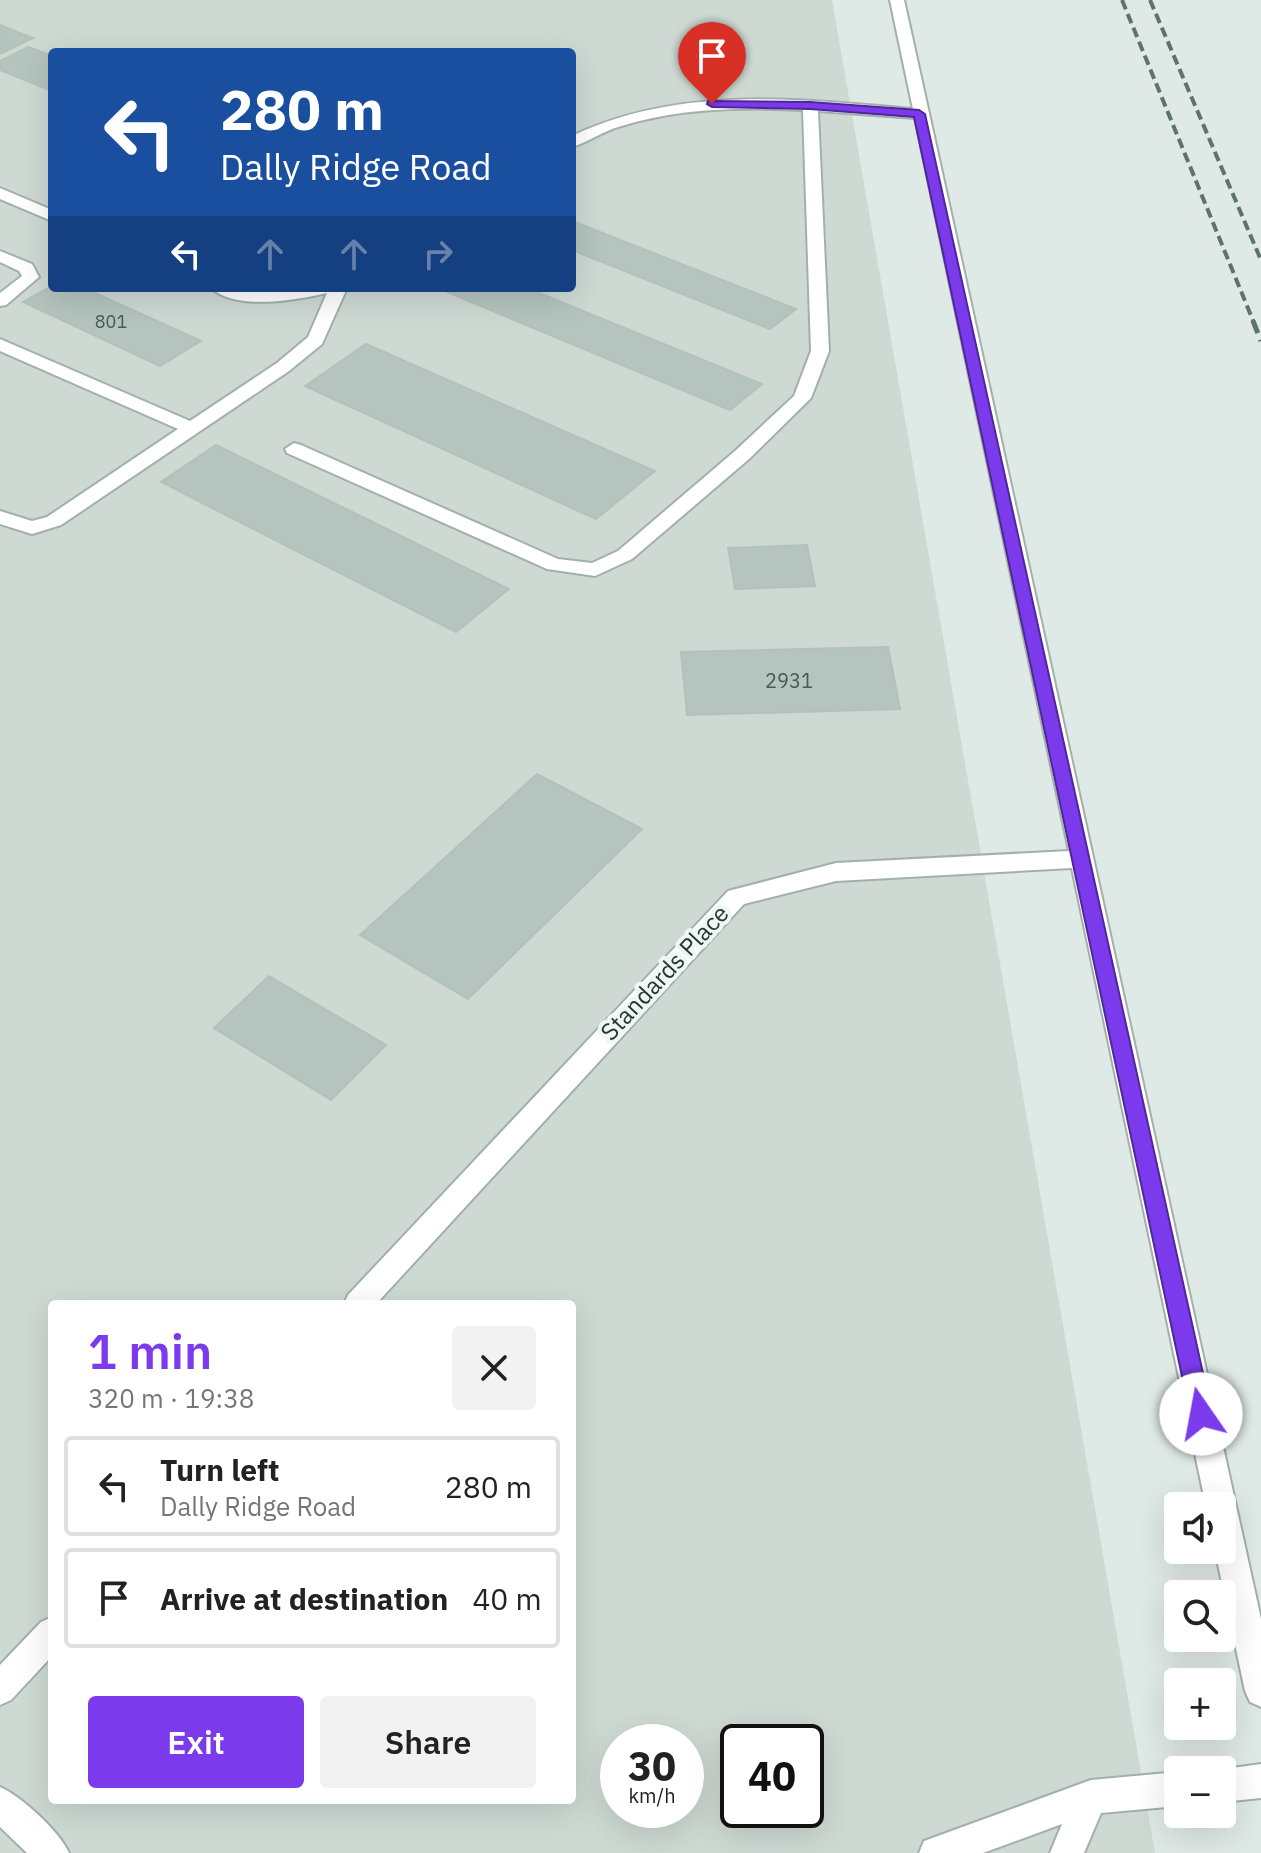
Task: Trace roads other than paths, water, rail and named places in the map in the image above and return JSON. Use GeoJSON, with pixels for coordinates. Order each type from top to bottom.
{"type":"FeatureCollection","features":[{"type":"Feature","properties":{"kind":"street"},"geometry":{"type":"LineString","coordinates":[[897,0],[919,114],[1217,1492]]}},
{"type":"Feature","properties":{"kind":"street"},"geometry":{"type":"LineString","coordinates":[[576,140],[595,128],[712,104],[810,105],[919,114]]}},
{"type":"Feature","properties":{"kind":"street"},"geometry":{"type":"LineString","coordinates":[[294,449],[554,565],[595,570],[625,555],[742,455],[802,398],[820,351],[810,105]]}},
{"type":"Feature","properties":{"kind":"street"},"geometry":{"type":"LineString","coordinates":[[0,193],[48,214]]}},
{"type":"Feature","properties":{"kind":"street"},"geometry":{"type":"LineString","coordinates":[[0,256],[26,268],[31,277],[0,301]]}},
{"type":"Feature","properties":{"kind":"street"},"geometry":{"type":"LineString","coordinates":[[230,292],[237,295],[296,296],[312,292]]}},
{"type":"Feature","properties":{"kind":"street"},"geometry":{"type":"LineString","coordinates":[[0,517],[32,528],[54,521],[306,350],[316,340],[336,292]]}},
{"type":"Feature","properties":{"kind":"street"},"geometry":{"type":"LineString","coordinates":[[0,344],[191,428]]}},
{"type":"Feature","properties":{"kind":"street","name":"Standards Place"},"geometry":{"type":"LineString","coordinates":[[362,1300],[736,897],[836,872],[1080,859]]}},
{"type":"Feature","properties":{"kind":"street"},"geometry":{"type":"LineString","coordinates":[[1233,1564],[1261,1691]]}},
{"type":"Feature","properties":{"kind":"street"},"geometry":{"type":"LineString","coordinates":[[0,1689],[48,1637]]}},
{"type":"Feature","properties":{"kind":"street"},"geometry":{"type":"LineString","coordinates":[[1236,1784],[1261,1781]]}},
{"type":"Feature","properties":{"kind":"street"},"geometry":{"type":"LineString","coordinates":[[936,1853],[1091,1797],[1164,1790]]}},
{"type":"Feature","properties":{"kind":"street"},"geometry":{"type":"LineString","coordinates":[[1067,1853],[1091,1797]]}},
{"type":"Feature","properties":{"kind":"street"},"geometry":{"type":"LineString","coordinates":[[0,1804],[52,1853]]}},
{"type":"Feature","properties":{"kind":"railway"},"geometry":{"type":"LineString","coordinates":[[1122,0],[1254,323]]}},
{"type":"Feature","properties":{"kind":"railway"},"geometry":{"type":"LineString","coordinates":[[1150,0],[1261,260]]}},
{"type":"Feature","properties":{"kind":"railway"},"geometry":{"type":"LineString","coordinates":[[1253,321],[1261,341]]}}]}
